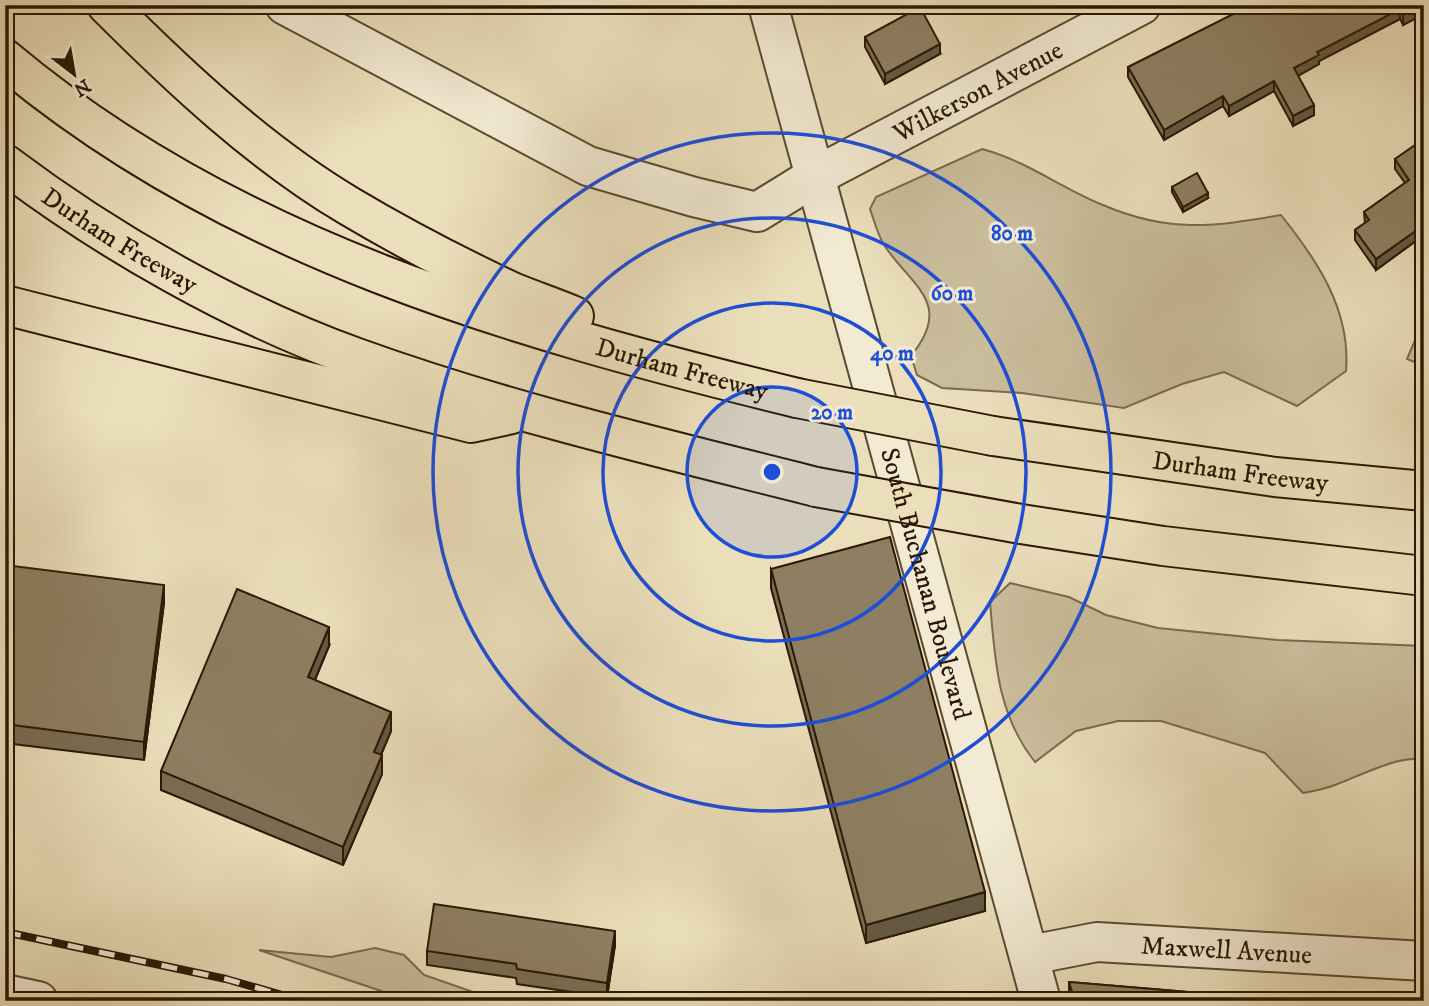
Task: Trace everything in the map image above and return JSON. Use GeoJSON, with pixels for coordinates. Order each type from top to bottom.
{"type":"FeatureCollection","features":[{"type":"Feature","properties":{"kind":"highway"},"geometry":{"type":"LineString","coordinates":[[107,5],[190,85],[281,159],[347,204],[440,257],[512,292],[573,316],[641,358]]}},
{"type":"Feature","properties":{"kind":"highway","name":"Durham Freeway"},"geometry":{"type":"LineString","coordinates":[[5,59],[101,132],[174,178],[311,247],[401,284],[496,316],[641,358],[797,398],[993,436],[1275,477],[1424,491]]}},
{"type":"Feature","properties":{"kind":"highway","name":"Durham Freeway"},"geometry":{"type":"LineString","coordinates":[[5,164],[101,230],[230,303],[354,357],[521,412],[816,486],[1021,524],[1190,550],[1424,576]]}},
{"type":"Feature","properties":{"kind":"highway"},"geometry":{"type":"LineString","coordinates":[[5,306],[471,423],[521,412]]}},
{"type":"Feature","properties":{"kind":"street","name":"Wilkerson Avenue"},"geometry":{"type":"LineString","coordinates":[[285,5],[433,86],[608,174],[757,212],[814,177],[1141,5]]}},
{"type":"Feature","properties":{"kind":"street","name":"South Buchanan Boulevard"},"geometry":{"type":"LineString","coordinates":[[768,5],[1041,1001]]}},
{"type":"Feature","properties":{"kind":"street","name":"Maxwell Avenue"},"geometry":{"type":"LineString","coordinates":[[1030,954],[1097,942],[1424,961]]}},
{"type":"Feature","properties":{"kind":"street"},"geometry":{"type":"LineString","coordinates":[[5,994],[38,1001]]}},
{"type":"Feature","properties":{"kind":"shaded area"},"geometry":{"type":"Polygon","coordinates":[[[982,149],[1014,160],[1103,205],[1149,220],[1191,225],[1281,215],[1319,268],[1329,287],[1343,327],[1346,371],[1297,406],[1224,372],[1182,384],[1124,408],[1022,393],[942,388],[917,375],[911,356],[923,338],[929,322],[929,309],[924,296],[884,245],[870,209],[876,197],[982,149]]]}},
{"type":"Feature","properties":{"kind":"shaded area"},"geometry":{"type":"Polygon","coordinates":[[[1424,335],[1424,366],[1407,359],[1416,338],[1424,335]]]}},
{"type":"Feature","properties":{"kind":"shaded area"},"geometry":{"type":"Polygon","coordinates":[[[1010,583],[1069,597],[1106,615],[1158,628],[1278,640],[1424,646],[1424,760],[1391,763],[1331,786],[1303,793],[1265,753],[1161,721],[1118,721],[1076,731],[1035,762],[1022,744],[1005,706],[996,665],[990,602],[1010,583]]]}},
{"type":"Feature","properties":{"kind":"shaded area"},"geometry":{"type":"Polygon","coordinates":[[[375,948],[404,955],[424,975],[499,1001],[411,1001],[259,950],[331,957],[375,948]]]}},
{"type":"Feature","properties":{"kind":"building"},"geometry":{"type":"Polygon","coordinates":[[[1251,5],[1422,5],[1403,15],[1400,9],[1317,52],[1319,55],[1294,68],[1314,105],[1293,116],[1274,81],[1229,106],[1223,96],[1164,130],[1128,67],[1251,5]]]}},
{"type":"Feature","properties":{"kind":"building"},"geometry":{"type":"Polygon","coordinates":[[[920,7],[940,44],[885,74],[865,37],[920,7]]]}},
{"type":"Feature","properties":{"kind":"building"},"geometry":{"type":"Polygon","coordinates":[[[1422,140],[1424,225],[1376,259],[1355,230],[1369,220],[1364,212],[1409,180],[1395,159],[1422,140]]]}},
{"type":"Feature","properties":{"kind":"building"},"geometry":{"type":"Polygon","coordinates":[[[1197,173],[1208,193],[1183,207],[1172,187],[1197,173]]]}},
{"type":"Feature","properties":{"kind":"building"},"geometry":{"type":"Polygon","coordinates":[[[890,537],[985,892],[866,925],[771,569],[890,537]]]}},
{"type":"Feature","properties":{"kind":"building"},"geometry":{"type":"Polygon","coordinates":[[[5,565],[164,585],[144,742],[5,724],[5,565]]]}},
{"type":"Feature","properties":{"kind":"building"},"geometry":{"type":"Polygon","coordinates":[[[237,589],[329,627],[308,677],[391,712],[374,752],[382,755],[343,847],[161,771],[237,589]]]}},
{"type":"Feature","properties":{"kind":"building"},"geometry":{"type":"Polygon","coordinates":[[[434,904],[615,931],[607,983],[517,969],[516,964],[427,951],[434,904]]]}},
{"type":"Feature","properties":{"kind":"building"},"geometry":{"type":"Polygon","coordinates":[[[1069,982],[1295,1001],[1075,1001],[1069,982]]]}},
{"type":"Feature","properties":{"kind":"railway"},"geometry":{"type":"LineString","coordinates":[[5,932],[226,979],[303,1001]]}}]}
